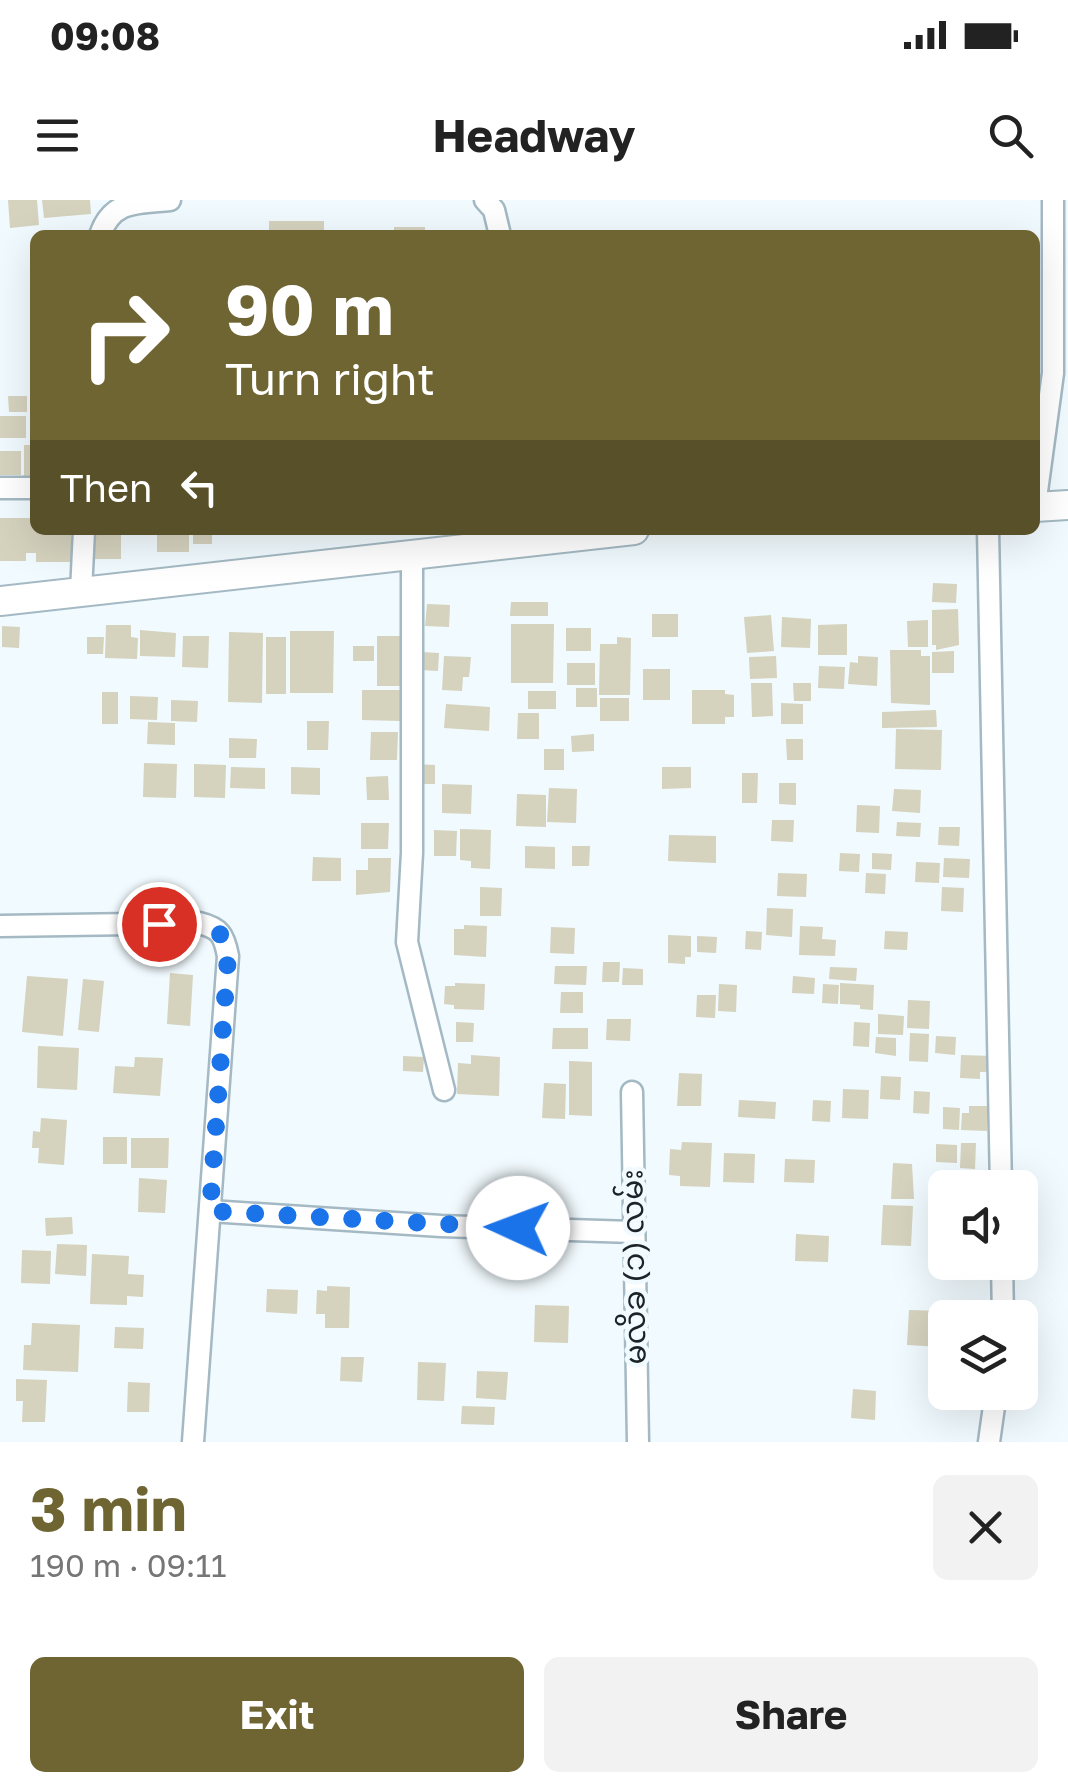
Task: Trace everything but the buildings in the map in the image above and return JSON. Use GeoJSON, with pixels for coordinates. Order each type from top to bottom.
{"type":"FeatureCollection","features":[{"type":"Feature","properties":{"kind":"street"},"geometry":{"type":"LineString","coordinates":[[102,230],[106,218],[123,204],[170,200]]}},
{"type":"Feature","properties":{"kind":"street"},"geometry":{"type":"LineString","coordinates":[[485,200],[494,210],[499,230]]}},
{"type":"Feature","properties":{"kind":"street"},"geometry":{"type":"LineString","coordinates":[[1040,470],[1053,373],[1053,200]]}},
{"type":"Feature","properties":{"kind":"street"},"geometry":{"type":"LineString","coordinates":[[0,488],[30,488]]}},
{"type":"Feature","properties":{"kind":"street"},"geometry":{"type":"LineString","coordinates":[[1040,507],[1068,505]]}},
{"type":"Feature","properties":{"kind":"street"},"geometry":{"type":"LineString","coordinates":[[81,592],[84,535]]}},
{"type":"Feature","properties":{"kind":"street"},"geometry":{"type":"LineString","coordinates":[[988,535],[1001,1170]]}},
{"type":"Feature","properties":{"kind":"street"},"geometry":{"type":"LineString","coordinates":[[0,601],[412,554],[505,536]]}},
{"type":"Feature","properties":{"kind":"street"},"geometry":{"type":"LineString","coordinates":[[412,554],[412,853],[407,942],[444,1090]]}},
{"type":"Feature","properties":{"kind":"street"},"geometry":{"type":"LineString","coordinates":[[0,926],[199,923],[216,927],[225,938],[228,956],[193,1442]]}},
{"type":"Feature","properties":{"kind":"street","name":"မလိခ (၁) လမ်း"},"geometry":{"type":"LineString","coordinates":[[632,1092],[638,1442]]}},
{"type":"Feature","properties":{"kind":"street"},"geometry":{"type":"LineString","coordinates":[[210,1211],[441,1226],[632,1232]]}},
{"type":"Feature","properties":{"kind":"street"},"geometry":{"type":"LineString","coordinates":[[990,1442],[994,1410]]}},
{"type":"Feature","properties":{"kind":"route"},"geometry":{"type":"LineString","coordinates":[[159,924],[199,923],[216,927],[225,938],[228,956],[210,1211],[518,1228]]}}]}
